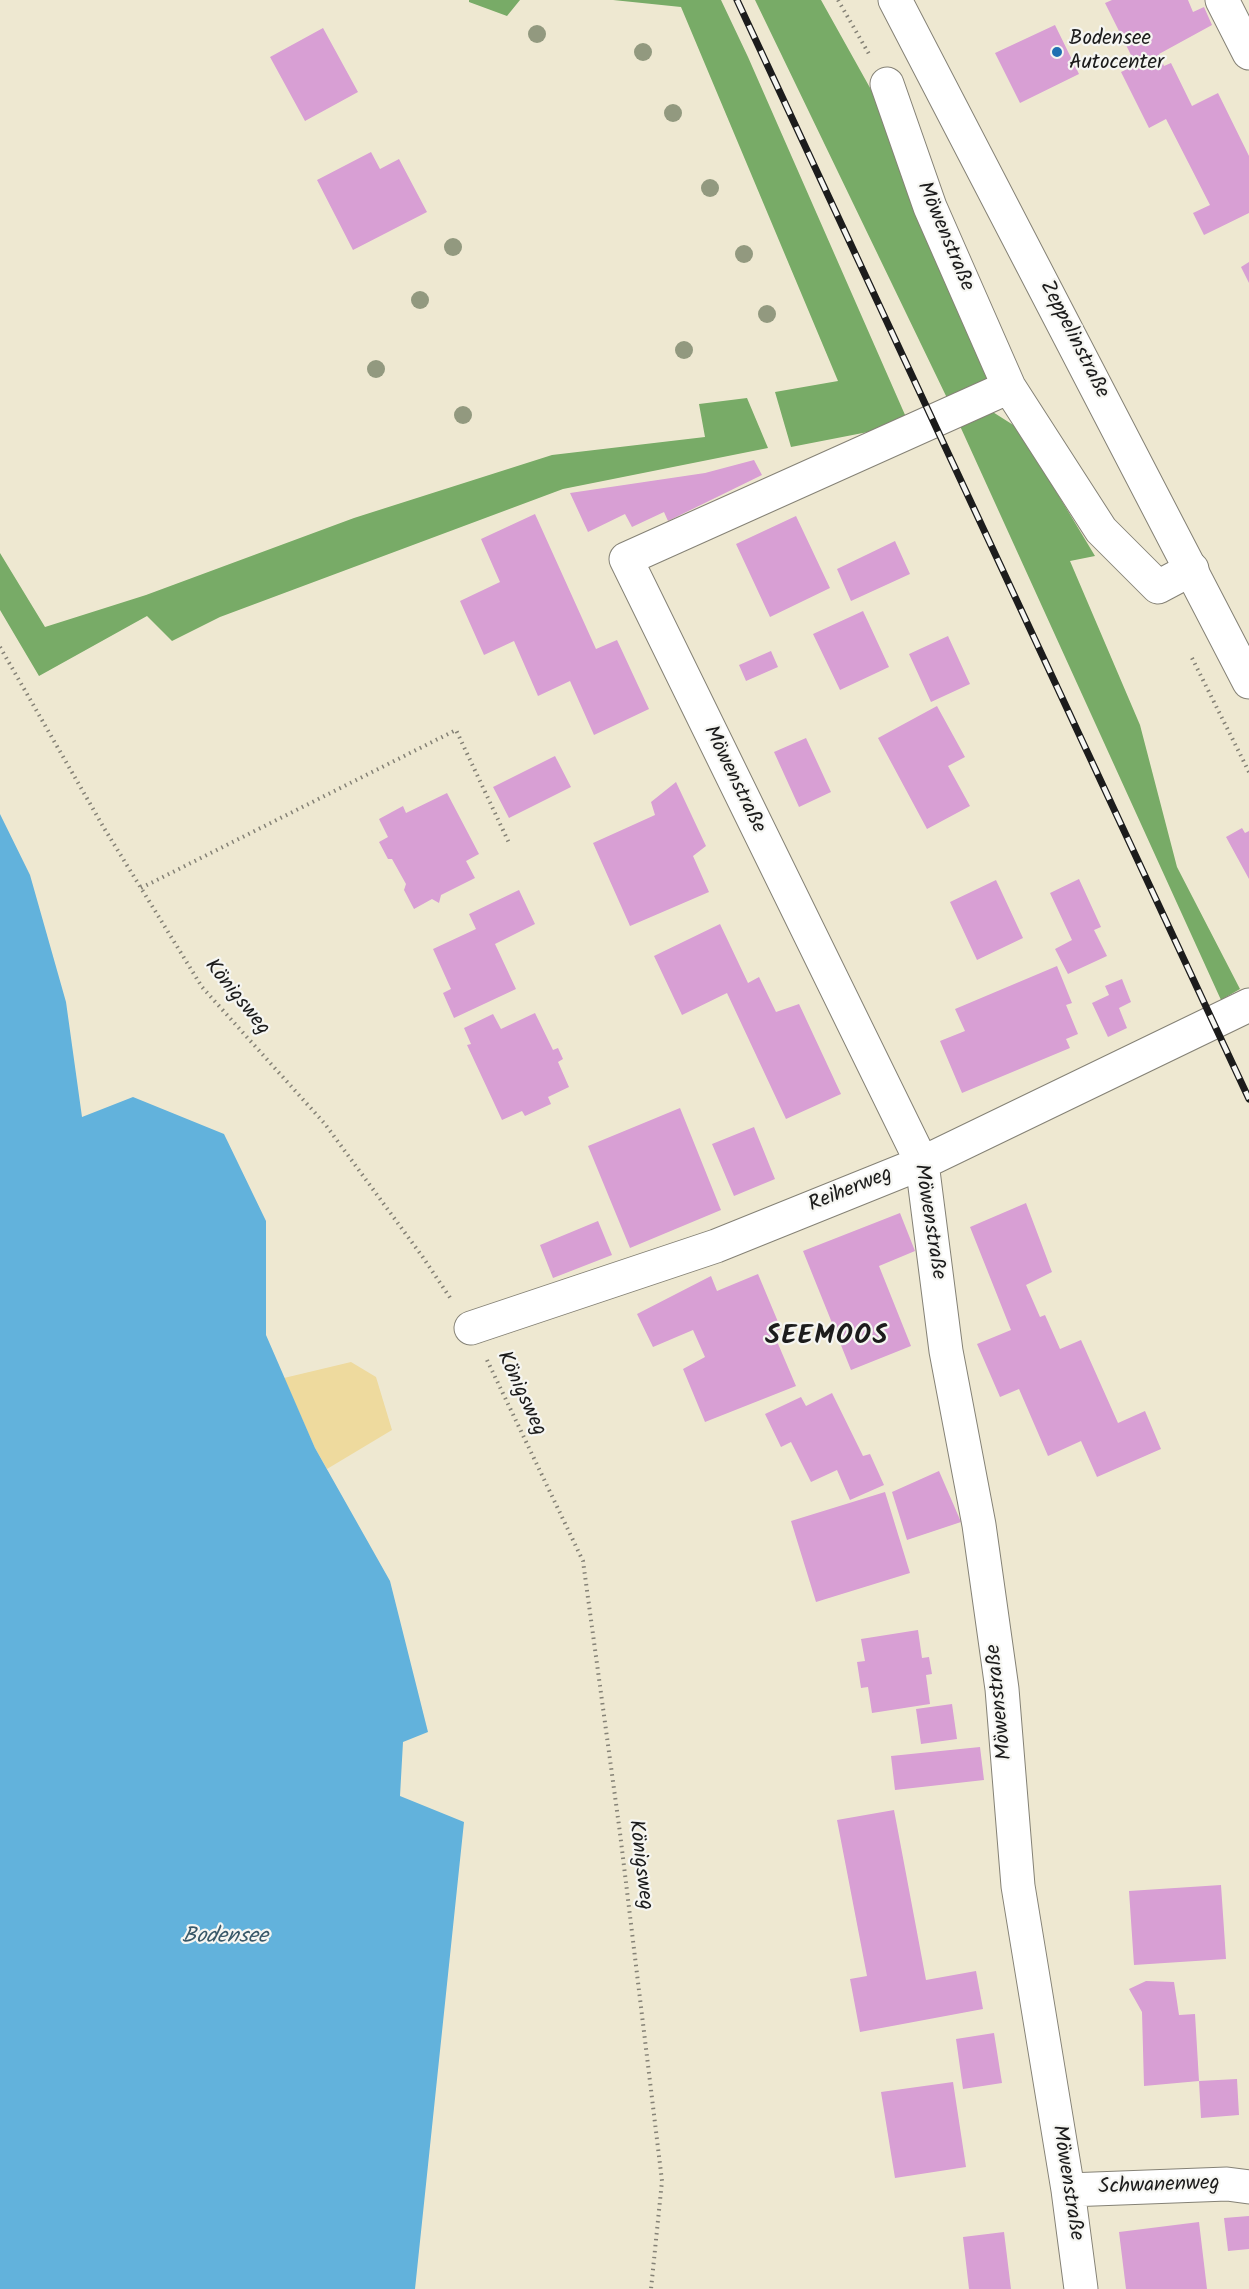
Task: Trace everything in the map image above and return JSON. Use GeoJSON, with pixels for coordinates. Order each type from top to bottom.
{"type":"FeatureCollection","features":[{"type":"Feature","properties":{"kind":"street","name":"Zeppelinstraße"},"geometry":{"type":"LineString","coordinates":[[895,0],[1249,682]]}},
{"type":"Feature","properties":{"kind":"street"},"geometry":{"type":"LineString","coordinates":[[1222,0],[1249,53]]}},
{"type":"Feature","properties":{"kind":"street","name":"Möwenstraße"},"geometry":{"type":"LineString","coordinates":[[887,84],[930,207],[1009,387],[1101,530],[1158,587],[1192,569]]}},
{"type":"Feature","properties":{"kind":"street","name":"Möwenstraße"},"geometry":{"type":"LineString","coordinates":[[1009,387],[626,558],[922,1163],[946,1351],[979,1525],[1002,1689],[1018,1886],[1068,2190],[1081,2289]]}},
{"type":"Feature","properties":{"kind":"street","name":"Reiherweg"},"geometry":{"type":"LineString","coordinates":[[471,1328],[717,1246],[922,1163],[1249,1005]]}},
{"type":"Feature","properties":{"kind":"street","name":"Schwanenweg"},"geometry":{"type":"LineString","coordinates":[[1068,2190],[1227,2184],[1249,2187]]}},
{"type":"Feature","properties":{"kind":"path"},"geometry":{"type":"LineString","coordinates":[[838,0],[887,84]]}},
{"type":"Feature","properties":{"kind":"path","name":"Königsweg"},"geometry":{"type":"LineString","coordinates":[[0,647],[104,828],[202,987],[325,1124],[422,1256],[471,1328],[582,1561],[620,1833],[663,2181],[651,2289]]}},
{"type":"Feature","properties":{"kind":"path"},"geometry":{"type":"LineString","coordinates":[[141,888],[456,730],[510,845]]}},
{"type":"Feature","properties":{"kind":"green space"},"geometry":{"type":"Polygon","coordinates":[[[469,0],[520,0],[507,16],[469,2],[469,0]]]}},
{"type":"Feature","properties":{"kind":"green space"},"geometry":{"type":"Polygon","coordinates":[[[613,0],[721,0],[909,424],[791,447],[775,392],[838,381],[681,7],[613,0]]]}},
{"type":"Feature","properties":{"kind":"green space"},"geometry":{"type":"Polygon","coordinates":[[[755,0],[821,0],[898,138],[988,379],[947,398],[755,0]]]}},
{"type":"Feature","properties":{"kind":"green space"},"geometry":{"type":"Polygon","coordinates":[[[747,398],[768,448],[563,489],[220,617],[172,641],[147,616],[39,676],[0,610],[0,553],[45,627],[146,595],[354,518],[552,455],[705,437],[699,404],[747,398]]]}},
{"type":"Feature","properties":{"kind":"green space"},"geometry":{"type":"Polygon","coordinates":[[[988,409],[1018,428],[1095,556],[1070,561],[1140,725],[1177,867],[1240,989],[1221,1000],[955,415],[988,409]]]}},
{"type":"Feature","properties":{"kind":"sand"},"geometry":{"type":"Polygon","coordinates":[[[351,1362],[376,1377],[392,1430],[327,1469],[315,1448],[284,1378],[351,1362]]]}},
{"type":"Feature","properties":{"kind":"water","name":"Bodensee"},"geometry":{"type":"Polygon","coordinates":[[[0,814],[30,875],[66,1002],[82,1117],[133,1097],[224,1134],[266,1221],[266,1335],[315,1448],[390,1581],[428,1732],[403,1742],[400,1796],[464,1822],[415,2289],[0,2289],[0,814]]]}},
{"type":"Feature","properties":{"kind":"building"},"geometry":{"type":"Polygon","coordinates":[[[1112,0],[1188,0],[1193,12],[1204,7],[1212,25],[1159,54],[1164,66],[1171,63],[1192,106],[1218,93],[1249,156],[1249,213],[1204,235],[1193,213],[1210,205],[1166,119],[1149,128],[1121,72],[1136,65],[1105,3],[1112,0]]]}},
{"type":"Feature","properties":{"kind":"building"},"geometry":{"type":"Polygon","coordinates":[[[1055,25],[1079,74],[1020,103],[995,53],[1055,25]]]}},
{"type":"Feature","properties":{"kind":"building"},"geometry":{"type":"Polygon","coordinates":[[[323,28],[358,92],[305,121],[270,57],[323,28]]]}},
{"type":"Feature","properties":{"kind":"building"},"geometry":{"type":"Polygon","coordinates":[[[371,152],[380,169],[399,159],[427,212],[353,250],[317,180],[371,152]]]}},
{"type":"Feature","properties":{"kind":"building"},"geometry":{"type":"Polygon","coordinates":[[[1249,262],[1249,283],[1241,267],[1249,262]]]}},
{"type":"Feature","properties":{"kind":"building"},"geometry":{"type":"Polygon","coordinates":[[[754,460],[762,475],[668,521],[664,512],[632,527],[625,514],[588,532],[570,493],[705,473],[754,460]]]}},
{"type":"Feature","properties":{"kind":"building"},"geometry":{"type":"Polygon","coordinates":[[[535,514],[596,649],[617,640],[649,709],[594,735],[570,681],[538,696],[514,641],[484,655],[460,601],[500,582],[481,539],[535,514]]]}},
{"type":"Feature","properties":{"kind":"building"},"geometry":{"type":"Polygon","coordinates":[[[796,516],[830,588],[770,617],[736,544],[796,516]]]}},
{"type":"Feature","properties":{"kind":"building"},"geometry":{"type":"Polygon","coordinates":[[[895,541],[910,574],[851,601],[837,569],[895,541]]]}},
{"type":"Feature","properties":{"kind":"building"},"geometry":{"type":"Polygon","coordinates":[[[863,611],[889,667],[840,690],[813,634],[863,611]]]}},
{"type":"Feature","properties":{"kind":"building"},"geometry":{"type":"Polygon","coordinates":[[[948,636],[970,684],[931,702],[909,654],[948,636]]]}},
{"type":"Feature","properties":{"kind":"building"},"geometry":{"type":"Polygon","coordinates":[[[771,651],[778,667],[746,681],[739,665],[771,651]]]}},
{"type":"Feature","properties":{"kind":"building"},"geometry":{"type":"Polygon","coordinates":[[[937,706],[965,757],[948,766],[970,806],[927,829],[878,738],[937,706]]]}},
{"type":"Feature","properties":{"kind":"building"},"geometry":{"type":"Polygon","coordinates":[[[806,738],[831,792],[799,807],[774,752],[806,738]]]}},
{"type":"Feature","properties":{"kind":"building"},"geometry":{"type":"Polygon","coordinates":[[[555,756],[571,787],[509,818],[493,787],[555,756]]]}},
{"type":"Feature","properties":{"kind":"building"},"geometry":{"type":"Polygon","coordinates":[[[676,782],[706,846],[693,856],[709,892],[630,926],[593,843],[655,815],[651,802],[676,782]]]}},
{"type":"Feature","properties":{"kind":"building"},"geometry":{"type":"Polygon","coordinates":[[[447,793],[479,854],[466,861],[475,878],[441,895],[439,903],[432,899],[414,909],[404,890],[406,884],[379,842],[388,837],[379,819],[403,806],[406,813],[447,793]]]}},
{"type":"Feature","properties":{"kind":"building"},"geometry":{"type":"Polygon","coordinates":[[[1242,828],[1245,833],[1249,831],[1249,879],[1226,837],[1242,828]]]}},
{"type":"Feature","properties":{"kind":"building"},"geometry":{"type":"Polygon","coordinates":[[[1079,879],[1101,927],[1094,930],[1107,956],[1068,974],[1055,949],[1072,940],[1050,893],[1079,879]]]}},
{"type":"Feature","properties":{"kind":"building"},"geometry":{"type":"Polygon","coordinates":[[[996,880],[1023,938],[977,960],[950,902],[996,880]]]}},
{"type":"Feature","properties":{"kind":"building"},"geometry":{"type":"Polygon","coordinates":[[[519,890],[535,924],[495,944],[516,989],[454,1018],[443,993],[451,989],[433,949],[476,929],[469,914],[519,890]]]}},
{"type":"Feature","properties":{"kind":"building"},"geometry":{"type":"Polygon","coordinates":[[[720,924],[748,983],[759,977],[776,1012],[799,1004],[841,1094],[786,1119],[727,993],[682,1015],[654,956],[720,924]]]}},
{"type":"Feature","properties":{"kind":"building"},"geometry":{"type":"Polygon","coordinates":[[[1057,966],[1072,1003],[1066,1005],[1078,1034],[1066,1039],[1070,1048],[962,1093],[940,1041],[965,1031],[955,1009],[1057,966]]]}},
{"type":"Feature","properties":{"kind":"building"},"geometry":{"type":"Polygon","coordinates":[[[1122,979],[1131,1002],[1119,1008],[1127,1028],[1108,1037],[1092,1003],[1109,995],[1105,986],[1122,979]]]}},
{"type":"Feature","properties":{"kind":"building"},"geometry":{"type":"Polygon","coordinates":[[[535,1013],[553,1050],[558,1048],[563,1059],[558,1062],[569,1087],[548,1097],[551,1104],[525,1116],[522,1111],[502,1120],[467,1045],[471,1044],[464,1028],[493,1014],[501,1029],[535,1013]]]}},
{"type":"Feature","properties":{"kind":"building"},"geometry":{"type":"Polygon","coordinates":[[[680,1108],[721,1210],[630,1248],[588,1146],[680,1108]]]}},
{"type":"Feature","properties":{"kind":"building"},"geometry":{"type":"Polygon","coordinates":[[[754,1127],[775,1179],[734,1196],[712,1144],[754,1127]]]}},
{"type":"Feature","properties":{"kind":"building"},"geometry":{"type":"Polygon","coordinates":[[[1026,1203],[1052,1272],[1026,1285],[1040,1317],[1045,1315],[1060,1349],[1081,1340],[1118,1423],[1145,1411],[1161,1449],[1097,1477],[1081,1441],[1048,1456],[1019,1389],[1000,1397],[977,1344],[1011,1330],[970,1227],[1026,1203]]]}},
{"type":"Feature","properties":{"kind":"building"},"geometry":{"type":"Polygon","coordinates":[[[900,1213],[915,1251],[879,1266],[911,1346],[851,1370],[803,1251],[900,1213]]]}},
{"type":"Feature","properties":{"kind":"building"},"geometry":{"type":"Polygon","coordinates":[[[598,1221],[612,1255],[553,1278],[540,1245],[598,1221]]]}},
{"type":"Feature","properties":{"kind":"building"},"geometry":{"type":"Polygon","coordinates":[[[758,1274],[781,1329],[773,1332],[796,1386],[705,1422],[683,1369],[705,1357],[693,1330],[653,1347],[637,1314],[711,1276],[717,1291],[758,1274]]]}},
{"type":"Feature","properties":{"kind":"building"},"geometry":{"type":"Polygon","coordinates":[[[832,1393],[863,1456],[870,1454],[884,1485],[850,1500],[837,1470],[811,1482],[791,1442],[781,1447],[765,1414],[801,1397],[806,1406],[832,1393]]]}},
{"type":"Feature","properties":{"kind":"building"},"geometry":{"type":"Polygon","coordinates":[[[939,1471],[961,1522],[907,1540],[892,1492],[939,1471]]]}},
{"type":"Feature","properties":{"kind":"building"},"geometry":{"type":"Polygon","coordinates":[[[885,1492],[910,1573],[816,1602],[791,1521],[885,1492]]]}},
{"type":"Feature","properties":{"kind":"building"},"geometry":{"type":"Polygon","coordinates":[[[918,1630],[922,1658],[929,1657],[932,1674],[926,1675],[930,1704],[872,1713],[868,1687],[861,1688],[857,1662],[865,1661],[861,1639],[918,1630]]]}},
{"type":"Feature","properties":{"kind":"building"},"geometry":{"type":"Polygon","coordinates":[[[952,1704],[957,1739],[921,1744],[916,1709],[952,1704]]]}},
{"type":"Feature","properties":{"kind":"building"},"geometry":{"type":"Polygon","coordinates":[[[980,1747],[984,1780],[895,1790],[891,1756],[980,1747]]]}},
{"type":"Feature","properties":{"kind":"building"},"geometry":{"type":"Polygon","coordinates":[[[894,1810],[926,1980],[976,1971],[983,2009],[860,2032],[850,1979],[867,1976],[837,1820],[894,1810]]]}},
{"type":"Feature","properties":{"kind":"building"},"geometry":{"type":"Polygon","coordinates":[[[1221,1885],[1226,1959],[1134,1965],[1129,1891],[1221,1885]]]}},
{"type":"Feature","properties":{"kind":"building"},"geometry":{"type":"Polygon","coordinates":[[[1146,1981],[1174,1982],[1179,2015],[1195,2014],[1199,2081],[1144,2086],[1142,2012],[1129,1989],[1146,1981]]]}},
{"type":"Feature","properties":{"kind":"building"},"geometry":{"type":"Polygon","coordinates":[[[994,2033],[1002,2083],[963,2089],[956,2039],[994,2033]]]}},
{"type":"Feature","properties":{"kind":"building"},"geometry":{"type":"Polygon","coordinates":[[[1237,2079],[1239,2115],[1201,2118],[1199,2081],[1237,2079]]]}},
{"type":"Feature","properties":{"kind":"building"},"geometry":{"type":"Polygon","coordinates":[[[953,2082],[966,2167],[895,2178],[881,2092],[953,2082]]]}},
{"type":"Feature","properties":{"kind":"building"},"geometry":{"type":"Polygon","coordinates":[[[1249,2216],[1249,2249],[1228,2251],[1224,2218],[1249,2216]]]}},
{"type":"Feature","properties":{"kind":"building"},"geometry":{"type":"Polygon","coordinates":[[[1199,2222],[1207,2289],[1126,2289],[1119,2232],[1199,2222]]]}},
{"type":"Feature","properties":{"kind":"building"},"geometry":{"type":"Polygon","coordinates":[[[1004,2232],[1011,2289],[969,2289],[963,2237],[1004,2232]]]}},
{"type":"Feature","properties":{"kind":"railway"},"geometry":{"type":"LineString","coordinates":[[737,0],[1249,1099]]}},
{"type":"Feature","properties":{"kind":"place","name":"Bodensee Autocenter"},"geometry":{"type":"Point","coordinates":[1057,52]}},
{"type":"Feature","properties":{"kind":"district","name":"SEEMOOS"},"geometry":{"type":"Point","coordinates":[827,1338]}}]}
